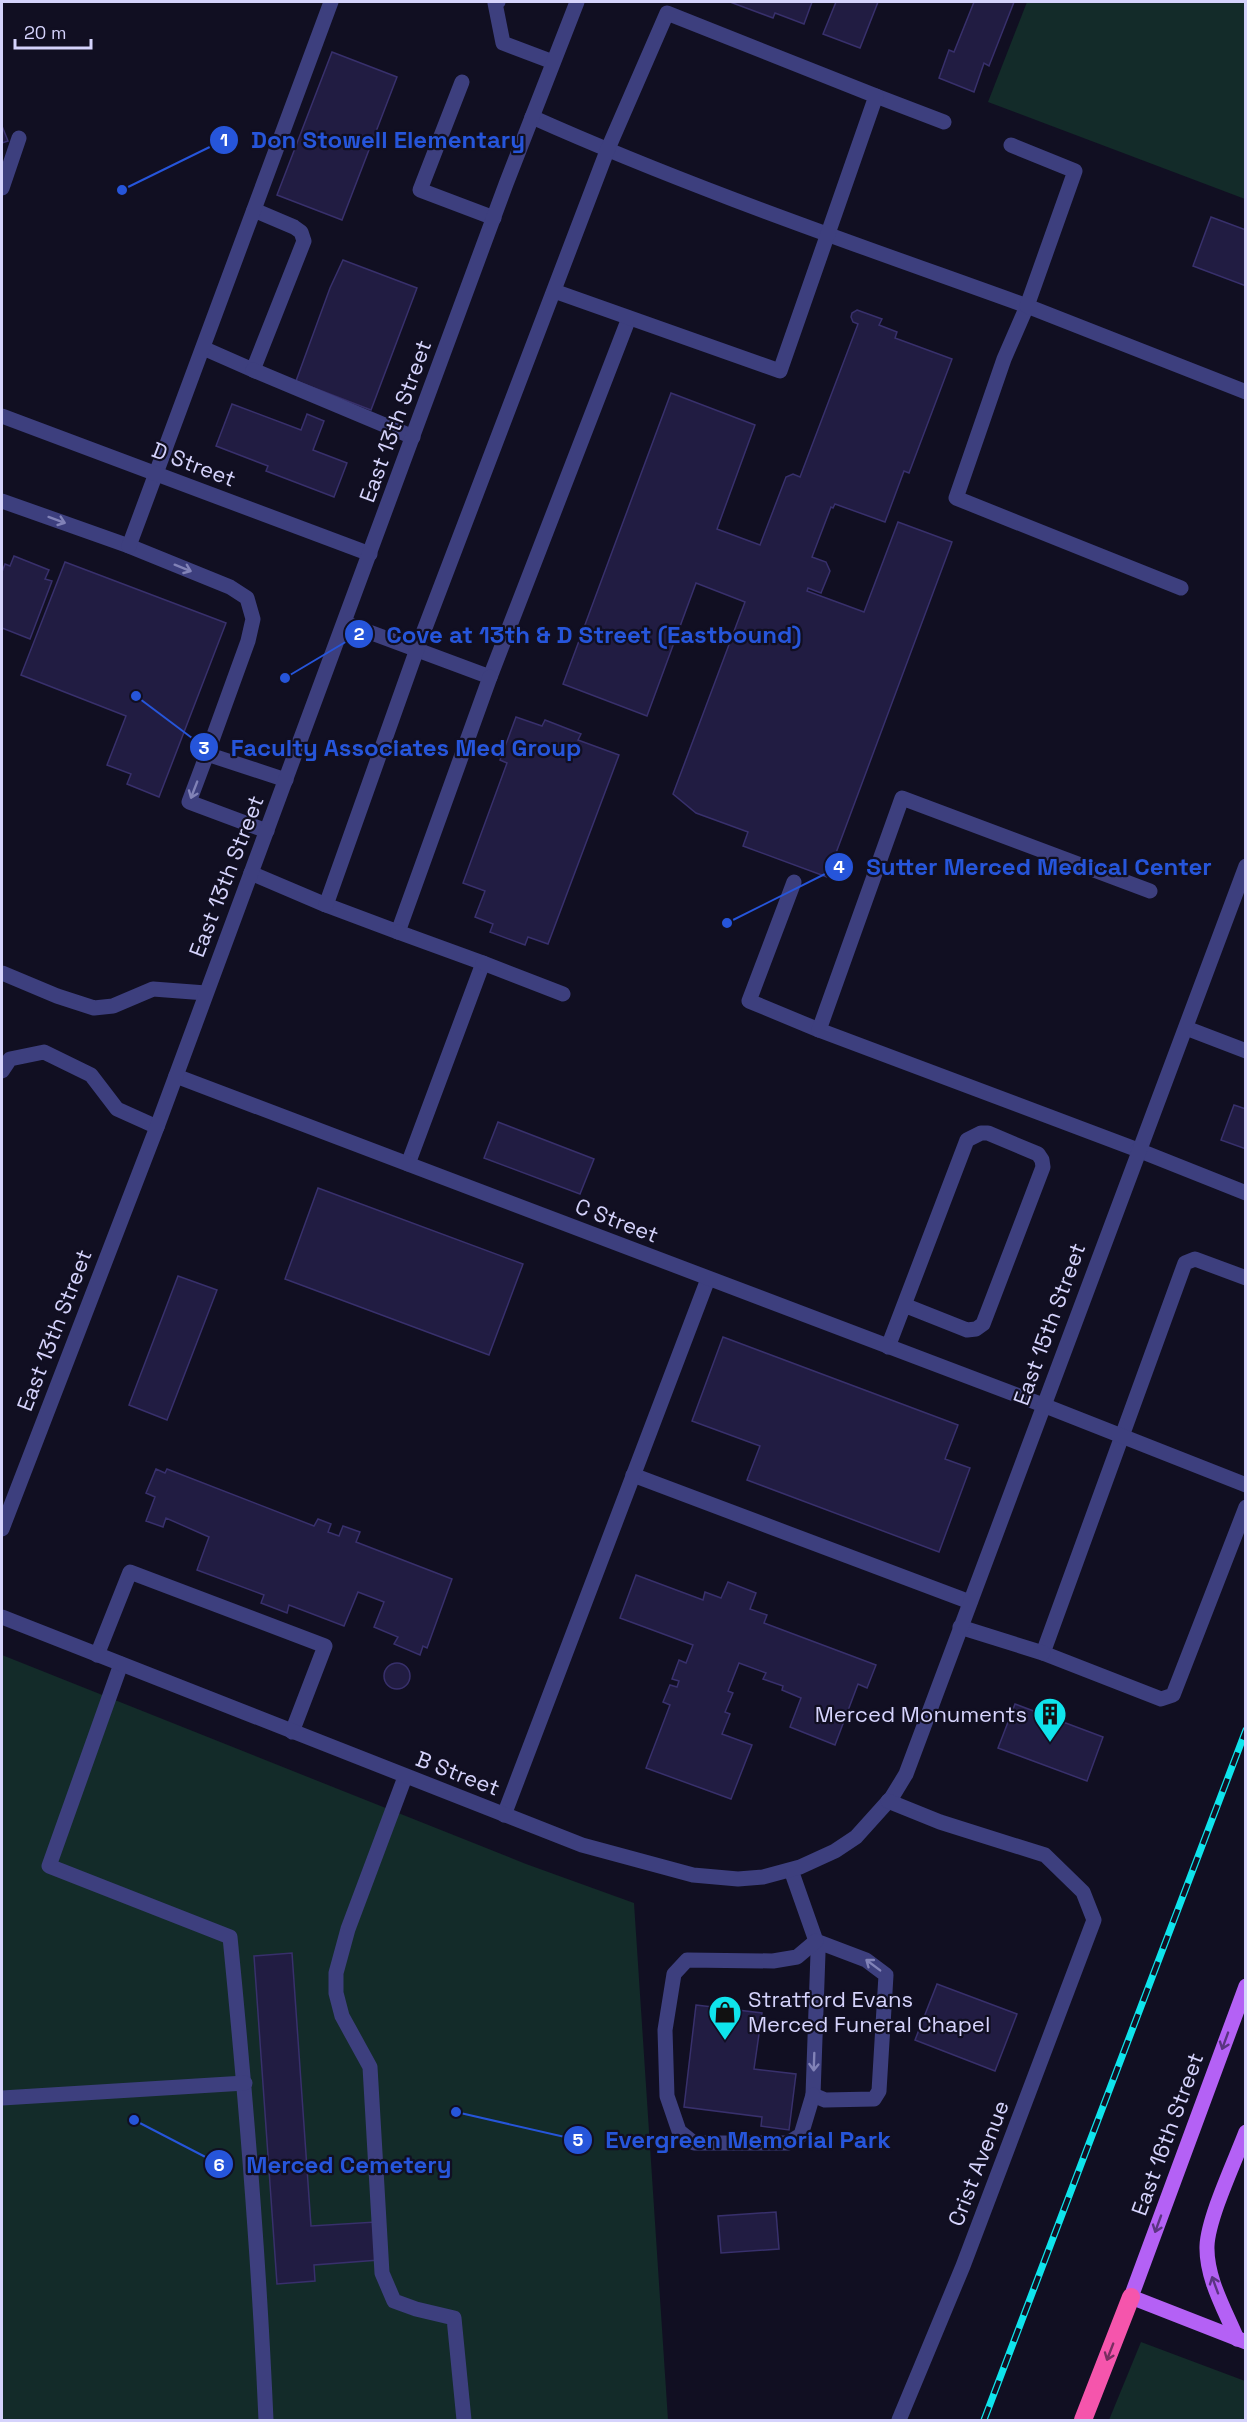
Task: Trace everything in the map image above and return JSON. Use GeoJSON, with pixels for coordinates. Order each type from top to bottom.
{"type":"FeatureCollection","features":[{"type":"Feature","properties":{"kind":"highway"},"geometry":{"type":"LineString","coordinates":[[1083,2421],[1131,2297]]}},
{"type":"Feature","properties":{"kind":"main road","name":"East 16th Street"},"geometry":{"type":"LineString","coordinates":[[1131,2297],[1245,1986]]}},
{"type":"Feature","properties":{"kind":"main road"},"geometry":{"type":"LineString","coordinates":[[1241,2340],[1214,2283],[1207,2246],[1209,2228],[1245,2132]]}},
{"type":"Feature","properties":{"kind":"main road"},"geometry":{"type":"LineString","coordinates":[[1131,2297],[1241,2340]]}},
{"type":"Feature","properties":{"kind":"street"},"geometry":{"type":"LineString","coordinates":[[129,546],[331,2]]}},
{"type":"Feature","properties":{"kind":"street"},"geometry":{"type":"LineString","coordinates":[[495,2],[503,43],[553,62]]}},
{"type":"Feature","properties":{"kind":"street","name":"East 13th Street"},"geometry":{"type":"LineString","coordinates":[[2,1529],[157,1127],[574,2]]}},
{"type":"Feature","properties":{"kind":"street"},"geometry":{"type":"LineString","coordinates":[[326,905],[417,649],[607,151],[667,14],[944,122]]}},
{"type":"Feature","properties":{"kind":"street"},"geometry":{"type":"LineString","coordinates":[[462,82],[420,190],[494,218]]}},
{"type":"Feature","properties":{"kind":"street"},"geometry":{"type":"LineString","coordinates":[[554,291],[780,371],[876,96]]}},
{"type":"Feature","properties":{"kind":"street"},"geometry":{"type":"LineString","coordinates":[[532,117],[607,151],[1027,306],[1245,393]]}},
{"type":"Feature","properties":{"kind":"street"},"geometry":{"type":"LineString","coordinates":[[2,188],[19,138]]}},
{"type":"Feature","properties":{"kind":"street"},"geometry":{"type":"LineString","coordinates":[[1011,145],[1076,171],[1027,306],[1004,359],[956,498],[1181,588]]}},
{"type":"Feature","properties":{"kind":"street"},"geometry":{"type":"LineString","coordinates":[[253,370],[304,241],[301,232],[294,227],[254,210]]}},
{"type":"Feature","properties":{"kind":"street"},"geometry":{"type":"LineString","coordinates":[[398,932],[490,677],[629,318]]}},
{"type":"Feature","properties":{"kind":"street"},"geometry":{"type":"LineString","coordinates":[[203,348],[413,437]]}},
{"type":"Feature","properties":{"kind":"street","name":"D Street"},"geometry":{"type":"LineString","coordinates":[[2,416],[370,554]]}},
{"type":"Feature","properties":{"kind":"street"},"geometry":{"type":"LineString","coordinates":[[2,501],[129,546],[230,587],[247,598],[253,619],[248,641],[189,802],[267,831]]}},
{"type":"Feature","properties":{"kind":"street"},"geometry":{"type":"LineString","coordinates":[[345,622],[490,677]]}},
{"type":"Feature","properties":{"kind":"street"},"geometry":{"type":"LineString","coordinates":[[207,754],[286,780]]}},
{"type":"Feature","properties":{"kind":"street"},"geometry":{"type":"LineString","coordinates":[[819,1030],[902,798],[1150,891]]}},
{"type":"Feature","properties":{"kind":"street","name":"East 15th Street"},"geometry":{"type":"LineString","coordinates":[[890,1799],[906,1774],[1245,866]]}},
{"type":"Feature","properties":{"kind":"street"},"geometry":{"type":"LineString","coordinates":[[251,873],[326,905],[562,994]]}},
{"type":"Feature","properties":{"kind":"street"},"geometry":{"type":"LineString","coordinates":[[794,882],[748,1001],[1245,1193]]}},
{"type":"Feature","properties":{"kind":"street"},"geometry":{"type":"LineString","coordinates":[[408,1164],[483,963]]}},
{"type":"Feature","properties":{"kind":"street"},"geometry":{"type":"LineString","coordinates":[[2,973],[57,996],[94,1008],[113,1006],[153,989],[206,993]]}},
{"type":"Feature","properties":{"kind":"street"},"geometry":{"type":"LineString","coordinates":[[1186,1028],[1245,1051]]}},
{"type":"Feature","properties":{"kind":"street"},"geometry":{"type":"LineString","coordinates":[[2,1071],[10,1059],[44,1052],[91,1075],[117,1109],[157,1127]]}},
{"type":"Feature","properties":{"kind":"street","name":"C Street"},"geometry":{"type":"LineString","coordinates":[[176,1076],[1043,1405],[1245,1485]]}},
{"type":"Feature","properties":{"kind":"street"},"geometry":{"type":"LineString","coordinates":[[888,1347],[904,1305],[967,1140],[981,1132],[988,1133],[1038,1154],[1043,1167],[983,1324],[976,1329],[967,1330],[904,1305]]}},
{"type":"Feature","properties":{"kind":"street"},"geometry":{"type":"LineString","coordinates":[[1043,1653],[1185,1263],[1195,1259],[1245,1278]]}},
{"type":"Feature","properties":{"kind":"street"},"geometry":{"type":"LineString","coordinates":[[504,1815],[708,1279]]}},
{"type":"Feature","properties":{"kind":"street"},"geometry":{"type":"LineString","coordinates":[[633,1474],[970,1602]]}},
{"type":"Feature","properties":{"kind":"street"},"geometry":{"type":"LineString","coordinates":[[960,1627],[1043,1653],[1161,1699],[1173,1695],[1245,1507]]}},
{"type":"Feature","properties":{"kind":"street"},"geometry":{"type":"LineString","coordinates":[[97,1655],[130,1572],[325,1646],[292,1732]]}},
{"type":"Feature","properties":{"kind":"street","name":"B Street"},"geometry":{"type":"LineString","coordinates":[[2,1617],[582,1845],[693,1875],[738,1879],[764,1877],[791,1870],[835,1851],[856,1837],[890,1799]]}},
{"type":"Feature","properties":{"kind":"street"},"geometry":{"type":"LineString","coordinates":[[121,1664],[49,1866],[230,1937],[245,2083],[266,2421]]}},
{"type":"Feature","properties":{"kind":"street"},"geometry":{"type":"LineString","coordinates":[[405,1777],[348,1929],[336,1972],[336,1993],[342,2016],[370,2067],[382,2273],[394,2301],[454,2318],[464,2421]]}},
{"type":"Feature","properties":{"kind":"street","name":"Crist Avenue"},"geometry":{"type":"LineString","coordinates":[[890,1799],[940,1822],[1045,1855],[1083,1892],[1094,1920],[963,2266],[899,2421]]}},
{"type":"Feature","properties":{"kind":"street"},"geometry":{"type":"LineString","coordinates":[[791,1870],[816,1941],[813,2095],[801,2135],[788,2143],[694,2144],[679,2131],[667,2096],[665,2030],[674,1974],[687,1960],[773,1961],[797,1957],[816,1941]]}},
{"type":"Feature","properties":{"kind":"street"},"geometry":{"type":"LineString","coordinates":[[813,2095],[825,2100],[874,2099],[879,2091],[886,1975],[866,1960],[816,1941]]}},
{"type":"Feature","properties":{"kind":"street"},"geometry":{"type":"LineString","coordinates":[[2,2098],[245,2083]]}},
{"type":"Feature","properties":{"kind":"green space"},"geometry":{"type":"Polygon","coordinates":[[[1027,2],[1245,2],[1245,199],[988,102],[1027,2]]]}},
{"type":"Feature","properties":{"kind":"green space"},"geometry":{"type":"Polygon","coordinates":[[[2,1655],[526,1864],[634,1903],[668,2420],[2,2420],[2,1655]]]}},
{"type":"Feature","properties":{"kind":"green space"},"geometry":{"type":"Polygon","coordinates":[[[1141,2342],[1245,2381],[1245,2420],[1109,2420],[1141,2342]]]}},
{"type":"Feature","properties":{"kind":"building"},"geometry":{"type":"Polygon","coordinates":[[[730,2],[812,2],[804,24],[775,13],[773,18],[730,2]]]}},
{"type":"Feature","properties":{"kind":"building"},"geometry":{"type":"Polygon","coordinates":[[[836,2],[878,2],[860,48],[823,34],[836,2]]]}},
{"type":"Feature","properties":{"kind":"building"},"geometry":{"type":"Polygon","coordinates":[[[974,2],[1014,2],[989,66],[984,63],[974,92],[939,78],[949,50],[954,52],[974,2]]]}},
{"type":"Feature","properties":{"kind":"building"},"geometry":{"type":"Polygon","coordinates":[[[332,52],[397,77],[342,220],[277,195],[332,52]]]}},
{"type":"Feature","properties":{"kind":"building"},"geometry":{"type":"Polygon","coordinates":[[[2,126],[8,141],[2,143],[2,126]]]}},
{"type":"Feature","properties":{"kind":"building"},"geometry":{"type":"Polygon","coordinates":[[[1211,217],[1246,230],[1246,286],[1193,266],[1211,217]]]}},
{"type":"Feature","properties":{"kind":"building"},"geometry":{"type":"Polygon","coordinates":[[[343,260],[417,288],[371,410],[296,381],[330,288],[343,260]]]}},
{"type":"Feature","properties":{"kind":"building"},"geometry":{"type":"Polygon","coordinates":[[[857,310],[882,319],[879,325],[897,332],[895,338],[952,359],[909,473],[904,471],[885,522],[835,504],[833,508],[831,507],[812,557],[826,562],[830,571],[821,593],[808,588],[807,591],[864,612],[898,522],[952,542],[827,877],[743,846],[748,832],[696,813],[673,794],[745,602],[696,583],[647,716],[563,684],[671,393],[755,425],[717,529],[760,545],[786,477],[793,474],[800,477],[858,324],[853,322],[851,317],[852,313],[857,310]]]}},
{"type":"Feature","properties":{"kind":"building"},"geometry":{"type":"Polygon","coordinates":[[[232,404],[301,430],[307,414],[324,421],[313,450],[347,463],[334,497],[266,471],[268,466],[216,446],[232,404]]]}},
{"type":"Feature","properties":{"kind":"building"},"geometry":{"type":"Polygon","coordinates":[[[14,556],[49,570],[45,579],[52,581],[30,639],[2,628],[2,572],[5,564],[10,566],[14,556]]]}},
{"type":"Feature","properties":{"kind":"building"},"geometry":{"type":"Polygon","coordinates":[[[65,562],[226,623],[159,797],[127,784],[131,774],[107,765],[126,716],[21,675],[65,562]]]}},
{"type":"Feature","properties":{"kind":"building"},"geometry":{"type":"Polygon","coordinates":[[[516,717],[542,726],[545,720],[581,734],[578,740],[619,755],[548,944],[528,937],[525,945],[490,932],[493,924],[475,917],[485,891],[463,883],[507,763],[500,760],[516,717]]]}},
{"type":"Feature","properties":{"kind":"building"},"geometry":{"type":"Polygon","coordinates":[[[1234,1105],[1246,1109],[1246,1149],[1221,1140],[1234,1105]]]}},
{"type":"Feature","properties":{"kind":"building"},"geometry":{"type":"Polygon","coordinates":[[[498,1122],[594,1159],[580,1194],[484,1158],[498,1122]]]}},
{"type":"Feature","properties":{"kind":"building"},"geometry":{"type":"Polygon","coordinates":[[[318,1188],[523,1264],[489,1355],[285,1279],[318,1188]]]}},
{"type":"Feature","properties":{"kind":"building"},"geometry":{"type":"Polygon","coordinates":[[[178,1276],[217,1290],[167,1420],[129,1405],[178,1276]]]}},
{"type":"Feature","properties":{"kind":"building"},"geometry":{"type":"Polygon","coordinates":[[[723,1337],[958,1425],[945,1459],[970,1468],[939,1552],[747,1480],[760,1446],[692,1421],[723,1337]]]}},
{"type":"Feature","properties":{"kind":"building"},"geometry":{"type":"Polygon","coordinates":[[[156,1469],[165,1473],[167,1469],[314,1526],[318,1519],[331,1524],[328,1532],[339,1536],[343,1526],[360,1532],[356,1542],[452,1579],[427,1648],[423,1646],[420,1655],[394,1644],[398,1637],[374,1627],[384,1602],[358,1592],[344,1626],[289,1605],[287,1613],[261,1603],[264,1595],[197,1570],[209,1537],[166,1518],[163,1527],[146,1521],[155,1497],[146,1493],[156,1469]]]}},
{"type":"Feature","properties":{"kind":"building"},"geometry":{"type":"Polygon","coordinates":[[[636,1575],[703,1600],[705,1592],[721,1598],[728,1582],[756,1593],[750,1609],[767,1615],[764,1623],[876,1665],[867,1688],[858,1684],[835,1745],[790,1727],[801,1698],[782,1690],[783,1686],[763,1679],[766,1673],[739,1663],[728,1691],[733,1693],[725,1712],[730,1714],[722,1734],[752,1745],[731,1799],[646,1768],[670,1705],[663,1702],[670,1685],[677,1687],[679,1681],[672,1679],[679,1660],[686,1663],[693,1645],[620,1618],[636,1575]]]}},
{"type":"Feature","properties":{"kind":"building"},"geometry":{"type":"Polygon","coordinates":[[[397,1663],[406,1667],[410,1676],[406,1685],[397,1689],[388,1685],[384,1676],[388,1667],[397,1663]]]}},
{"type":"Feature","properties":{"kind":"building","name":"Merced Monuments"},"geometry":{"type":"Polygon","coordinates":[[[1015,1704],[1103,1737],[1087,1781],[998,1748],[1015,1704]]]}},
{"type":"Feature","properties":{"kind":"building"},"geometry":{"type":"Polygon","coordinates":[[[292,1953],[311,2226],[376,2222],[379,2260],[314,2265],[315,2281],[277,2284],[254,1956],[292,1953]]]}},
{"type":"Feature","properties":{"kind":"building"},"geometry":{"type":"Polygon","coordinates":[[[937,1984],[1017,2014],[995,2071],[915,2040],[937,1984]]]}},
{"type":"Feature","properties":{"kind":"building","name":"Stratford Evans Merced Funeral Chapel"},"geometry":{"type":"Polygon","coordinates":[[[696,2005],[762,2013],[754,2069],[796,2074],[789,2130],[761,2126],[762,2117],[684,2107],[696,2005]]]}},
{"type":"Feature","properties":{"kind":"building"},"geometry":{"type":"Polygon","coordinates":[[[776,2212],[779,2249],[721,2253],[718,2216],[776,2212]]]}},
{"type":"Feature","properties":{"kind":"railway"},"geometry":{"type":"LineString","coordinates":[[984,2420],[1246,1730]]}},
{"type":"Feature","properties":{"kind":"place","name":"Don Stowell Elementary"},"geometry":{"type":"Point","coordinates":[122,190]}},
{"type":"Feature","properties":{"kind":"place","name":"Cove at 13th & D Street (Eastbound)"},"geometry":{"type":"Point","coordinates":[285,678]}},
{"type":"Feature","properties":{"kind":"place","name":"Faculty Associates Med Group"},"geometry":{"type":"Point","coordinates":[136,696]}},
{"type":"Feature","properties":{"kind":"place","name":"Sutter Merced Medical Center"},"geometry":{"type":"Point","coordinates":[727,923]}},
{"type":"Feature","properties":{"kind":"place","name":"Merced Monuments"},"geometry":{"type":"Point","coordinates":[1050,1743]}},
{"type":"Feature","properties":{"kind":"place","name":"Stratford Evans Merced Funeral Chapel"},"geometry":{"type":"Point","coordinates":[725,2041]}},
{"type":"Feature","properties":{"kind":"place","name":"Evergreen Memorial Park"},"geometry":{"type":"Point","coordinates":[456,2112]}},
{"type":"Feature","properties":{"kind":"place","name":"Merced Cemetery"},"geometry":{"type":"Point","coordinates":[134,2120]}}]}
